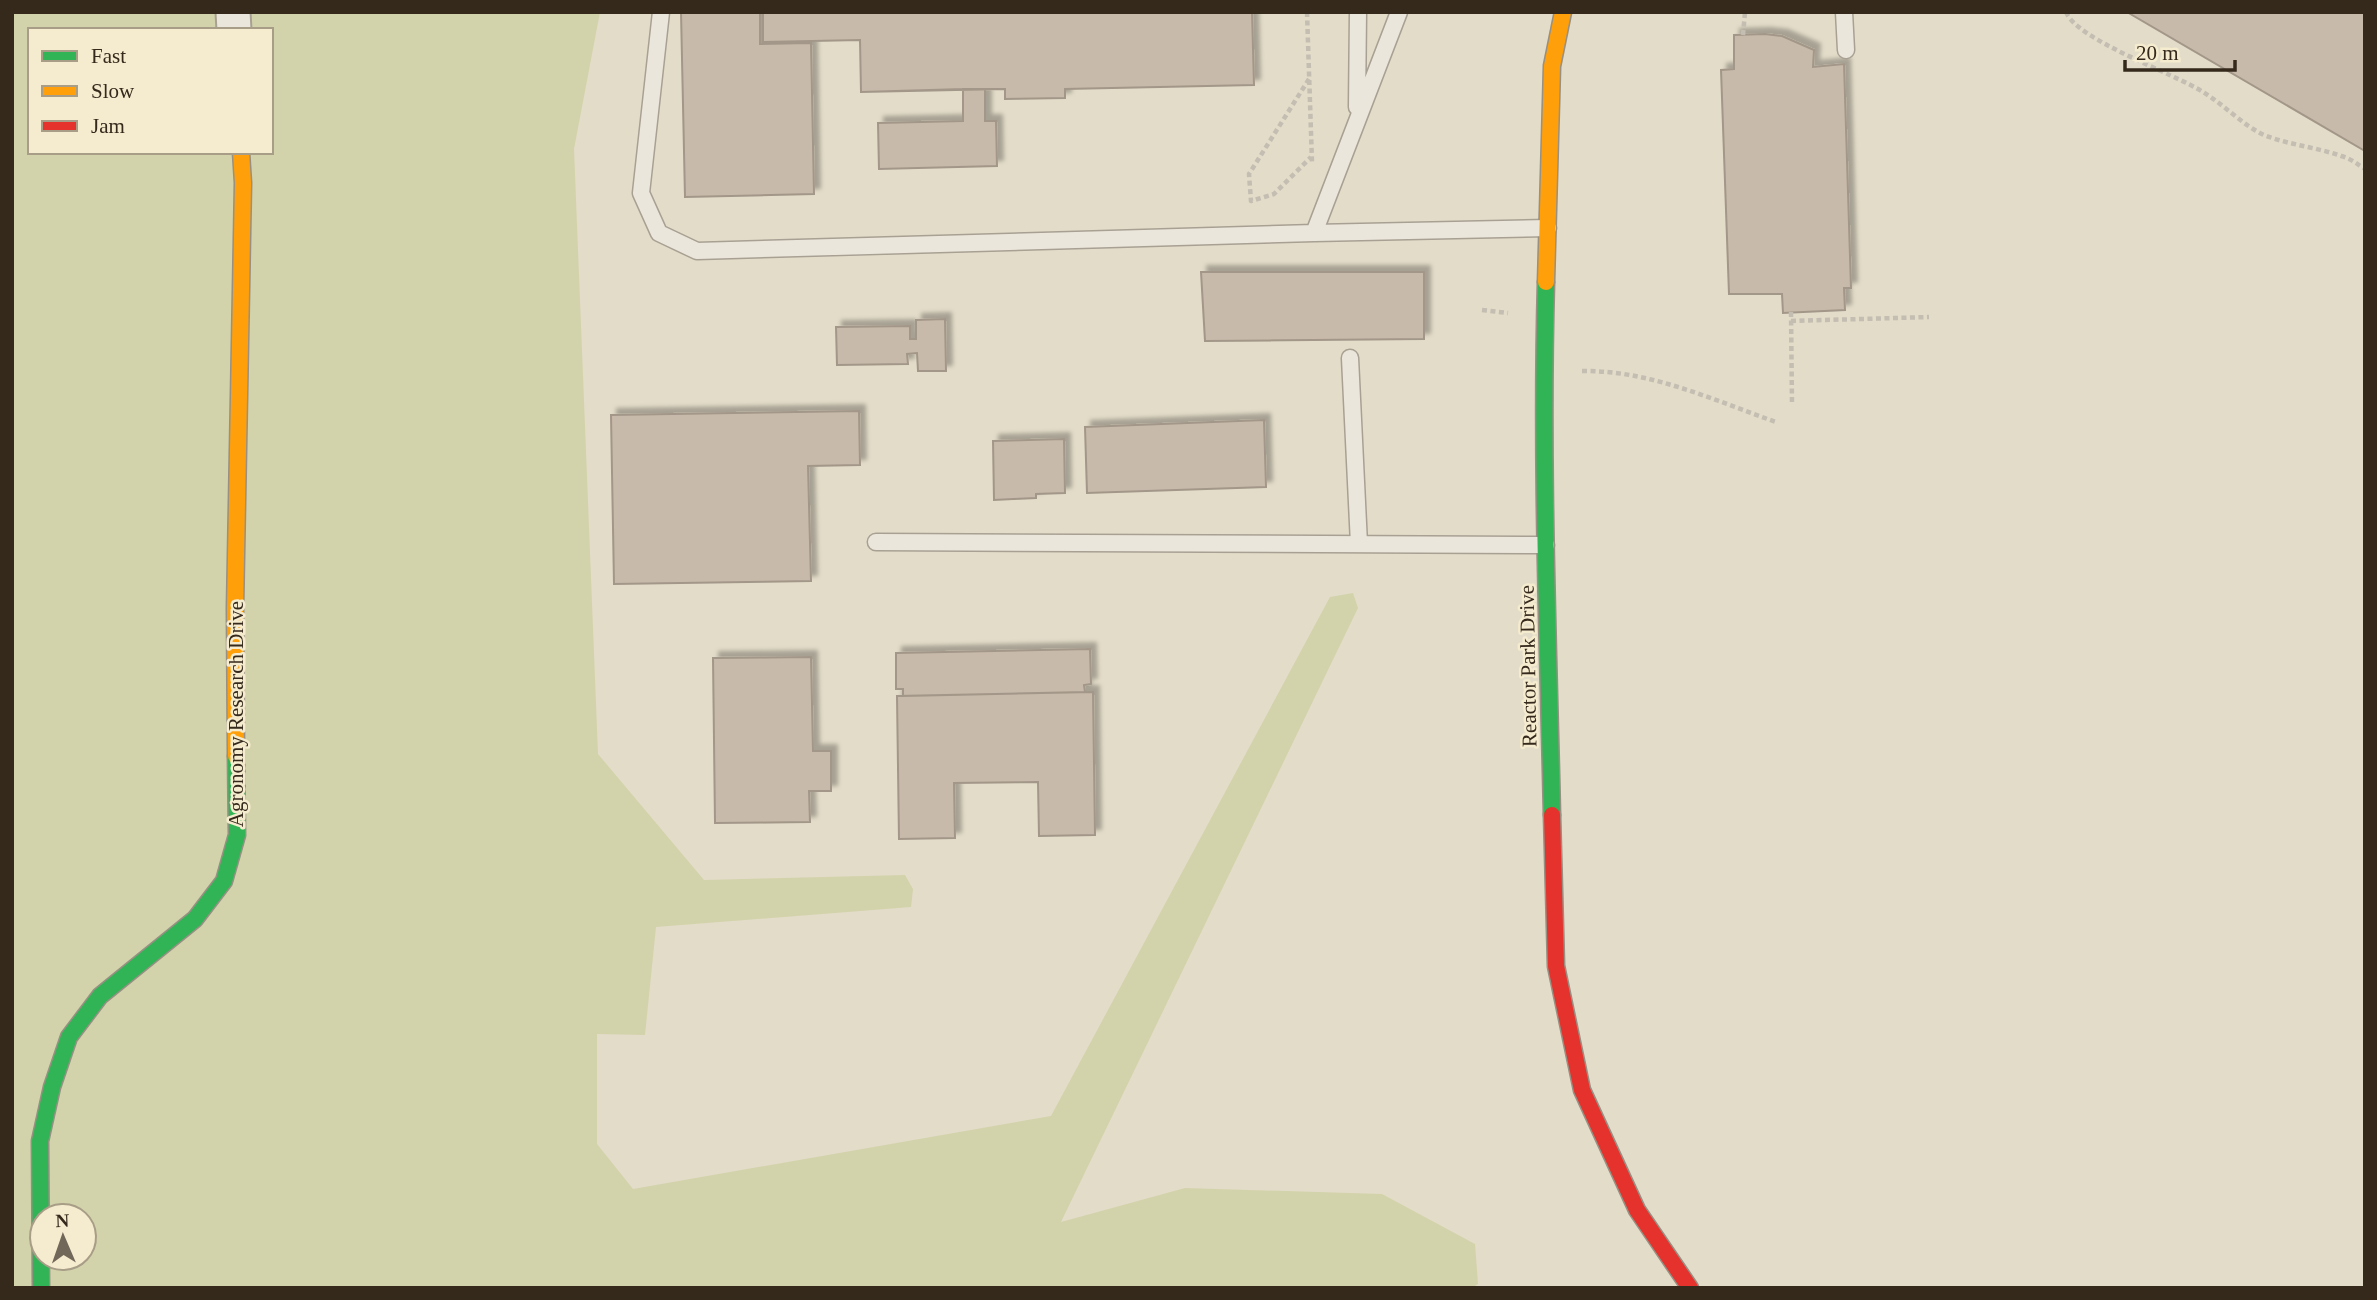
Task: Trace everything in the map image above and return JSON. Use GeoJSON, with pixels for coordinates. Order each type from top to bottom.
{"type":"FeatureCollection","features":[{"type":"Feature","properties":{"kind":"street","name":"Reactor Park Drive"},"geometry":{"type":"LineString","coordinates":[[1563,12],[1552,66],[1544,351],[1556,966],[1582,1090],[1637,1210],[1690,1288]]}},
{"type":"Feature","properties":{"kind":"street","name":"Agronomy Research Drive"},"geometry":{"type":"LineString","coordinates":[[41,1288],[40,1141],[52,1087],[69,1037],[100,996],[195,919],[224,881],[237,835],[235,609],[243,196],[241,154]]}},
{"type":"Feature","properties":{"kind":"lane"},"geometry":{"type":"LineString","coordinates":[[661,12],[641,194],[659,233],[697,251],[1548,228]]}},
{"type":"Feature","properties":{"kind":"lane"},"geometry":{"type":"LineString","coordinates":[[1357,120],[1358,12]]}},
{"type":"Feature","properties":{"kind":"lane"},"geometry":{"type":"LineString","coordinates":[[1314,233],[1399,12]]}},
{"type":"Feature","properties":{"kind":"lane"},"geometry":{"type":"LineString","coordinates":[[1844,12],[1846,50]]}},
{"type":"Feature","properties":{"kind":"lane"},"geometry":{"type":"LineString","coordinates":[[1350,358],[1359,544]]}},
{"type":"Feature","properties":{"kind":"lane"},"geometry":{"type":"LineString","coordinates":[[876,542],[1546,544]]}},
{"type":"Feature","properties":{"kind":"path"},"geometry":{"type":"LineString","coordinates":[[1307,12],[1312,170]]}},
{"type":"Feature","properties":{"kind":"path"},"geometry":{"type":"LineString","coordinates":[[1743,35],[1745,12]]}},
{"type":"Feature","properties":{"kind":"path"},"geometry":{"type":"LineString","coordinates":[[2066,12],[2069,20],[2096,41],[2187,82],[2218,101],[2260,133],[2286,143],[2344,156],[2365,169]]}},
{"type":"Feature","properties":{"kind":"path"},"geometry":{"type":"LineString","coordinates":[[1309,79],[1249,174],[1251,201],[1274,194],[1311,157]]}},
{"type":"Feature","properties":{"kind":"path"},"geometry":{"type":"LineString","coordinates":[[1791,312],[1792,404]]}},
{"type":"Feature","properties":{"kind":"path"},"geometry":{"type":"LineString","coordinates":[[1791,321],[1929,317]]}},
{"type":"Feature","properties":{"kind":"path"},"geometry":{"type":"LineString","coordinates":[[1544,351],[1569,372],[1610,371],[1651,379],[1776,422]]}},
{"type":"Feature","properties":{"kind":"green space"},"geometry":{"type":"Polygon","coordinates":[[[12,12],[600,12],[574,149],[598,754],[704,880],[905,875],[913,889],[911,907],[656,927],[645,1035],[597,1034],[597,1144],[633,1189],[1051,1116],[1330,597],[1353,593],[1358,608],[1061,1222],[1185,1188],[1382,1194],[1475,1244],[1478,1284],[1472,1288],[12,1288],[12,12]]]}},
{"type":"Feature","properties":{"kind":"building"},"geometry":{"type":"Polygon","coordinates":[[[681,12],[760,12],[760,44],[811,43],[814,194],[685,197],[681,12]]]}},
{"type":"Feature","properties":{"kind":"building"},"geometry":{"type":"Polygon","coordinates":[[[681,12],[760,12],[760,44],[811,43],[814,194],[685,197],[681,12]]]}},
{"type":"Feature","properties":{"kind":"building"},"geometry":{"type":"Polygon","coordinates":[[[763,12],[1252,12],[1254,85],[1065,89],[1065,98],[1005,99],[1005,89],[985,89],[985,121],[996,121],[997,166],[879,169],[878,123],[963,121],[963,89],[861,92],[860,40],[763,42],[763,12]]]}},
{"type":"Feature","properties":{"kind":"building"},"geometry":{"type":"Polygon","coordinates":[[[763,12],[1252,12],[1254,85],[1065,89],[1065,98],[1005,99],[1005,89],[861,92],[860,40],[763,42],[763,12]]]}},
{"type":"Feature","properties":{"kind":"building"},"geometry":{"type":"Polygon","coordinates":[[[2127,12],[2365,12],[2365,151],[2127,12]]]}},
{"type":"Feature","properties":{"kind":"building"},"geometry":{"type":"Polygon","coordinates":[[[1734,35],[1782,36],[1814,50],[1813,67],[1844,64],[1851,288],[1844,288],[1845,310],[1783,313],[1782,294],[1729,294],[1721,70],[1734,69],[1734,35]]]}},
{"type":"Feature","properties":{"kind":"building"},"geometry":{"type":"Polygon","coordinates":[[[963,89],[985,89],[985,121],[996,121],[997,166],[879,169],[878,123],[963,121],[963,89]]]}},
{"type":"Feature","properties":{"kind":"building"},"geometry":{"type":"Polygon","coordinates":[[[1201,272],[1424,272],[1424,339],[1205,341],[1201,272]]]}},
{"type":"Feature","properties":{"kind":"building"},"geometry":{"type":"Polygon","coordinates":[[[945,319],[946,371],[918,371],[917,353],[907,354],[908,364],[837,365],[836,327],[910,326],[910,339],[916,339],[916,320],[945,319]]]}},
{"type":"Feature","properties":{"kind":"building"},"geometry":{"type":"Polygon","coordinates":[[[859,411],[860,465],[808,466],[811,581],[614,584],[611,415],[859,411]]]}},
{"type":"Feature","properties":{"kind":"building"},"geometry":{"type":"Polygon","coordinates":[[[1264,420],[1266,487],[1087,493],[1085,427],[1264,420]]]}},
{"type":"Feature","properties":{"kind":"building"},"geometry":{"type":"Polygon","coordinates":[[[1064,439],[1065,493],[1036,494],[1036,498],[994,500],[993,441],[1064,439]]]}},
{"type":"Feature","properties":{"kind":"building"},"geometry":{"type":"Polygon","coordinates":[[[1090,649],[1091,684],[1084,685],[1085,692],[1093,692],[1095,835],[1039,836],[1038,782],[954,783],[955,838],[899,839],[897,696],[903,696],[903,689],[896,689],[896,653],[1090,649]]]}},
{"type":"Feature","properties":{"kind":"building"},"geometry":{"type":"Polygon","coordinates":[[[1090,649],[1091,684],[1084,685],[1085,692],[903,696],[903,689],[896,689],[896,653],[1090,649]]]}},
{"type":"Feature","properties":{"kind":"building"},"geometry":{"type":"Polygon","coordinates":[[[811,657],[813,751],[831,751],[831,791],[809,791],[810,822],[715,823],[713,658],[811,657]]]}},
{"type":"Feature","properties":{"kind":"building"},"geometry":{"type":"Polygon","coordinates":[[[1093,692],[1095,835],[1039,836],[1038,782],[954,783],[955,838],[899,839],[897,696],[1093,692]]]}},
{"type":"Feature","properties":{"kind":"traffic: fast"},"geometry":{"type":"LineString","coordinates":[[1546,282],[1545,482],[1552,815]]}},
{"type":"Feature","properties":{"kind":"traffic: fast"},"geometry":{"type":"LineString","coordinates":[[41,1288],[40,1141],[52,1087],[69,1037],[100,996],[195,919],[224,881],[237,835],[236,756]]}},
{"type":"Feature","properties":{"kind":"traffic: slow"},"geometry":{"type":"LineString","coordinates":[[1546,282],[1552,66],[1563,12]]}},
{"type":"Feature","properties":{"kind":"traffic: slow"},"geometry":{"type":"LineString","coordinates":[[236,756],[235,609],[243,183],[241,154]]}},
{"type":"Feature","properties":{"kind":"traffic: jam"},"geometry":{"type":"LineString","coordinates":[[1552,815],[1556,966],[1582,1090],[1637,1210],[1690,1288]]}}]}
